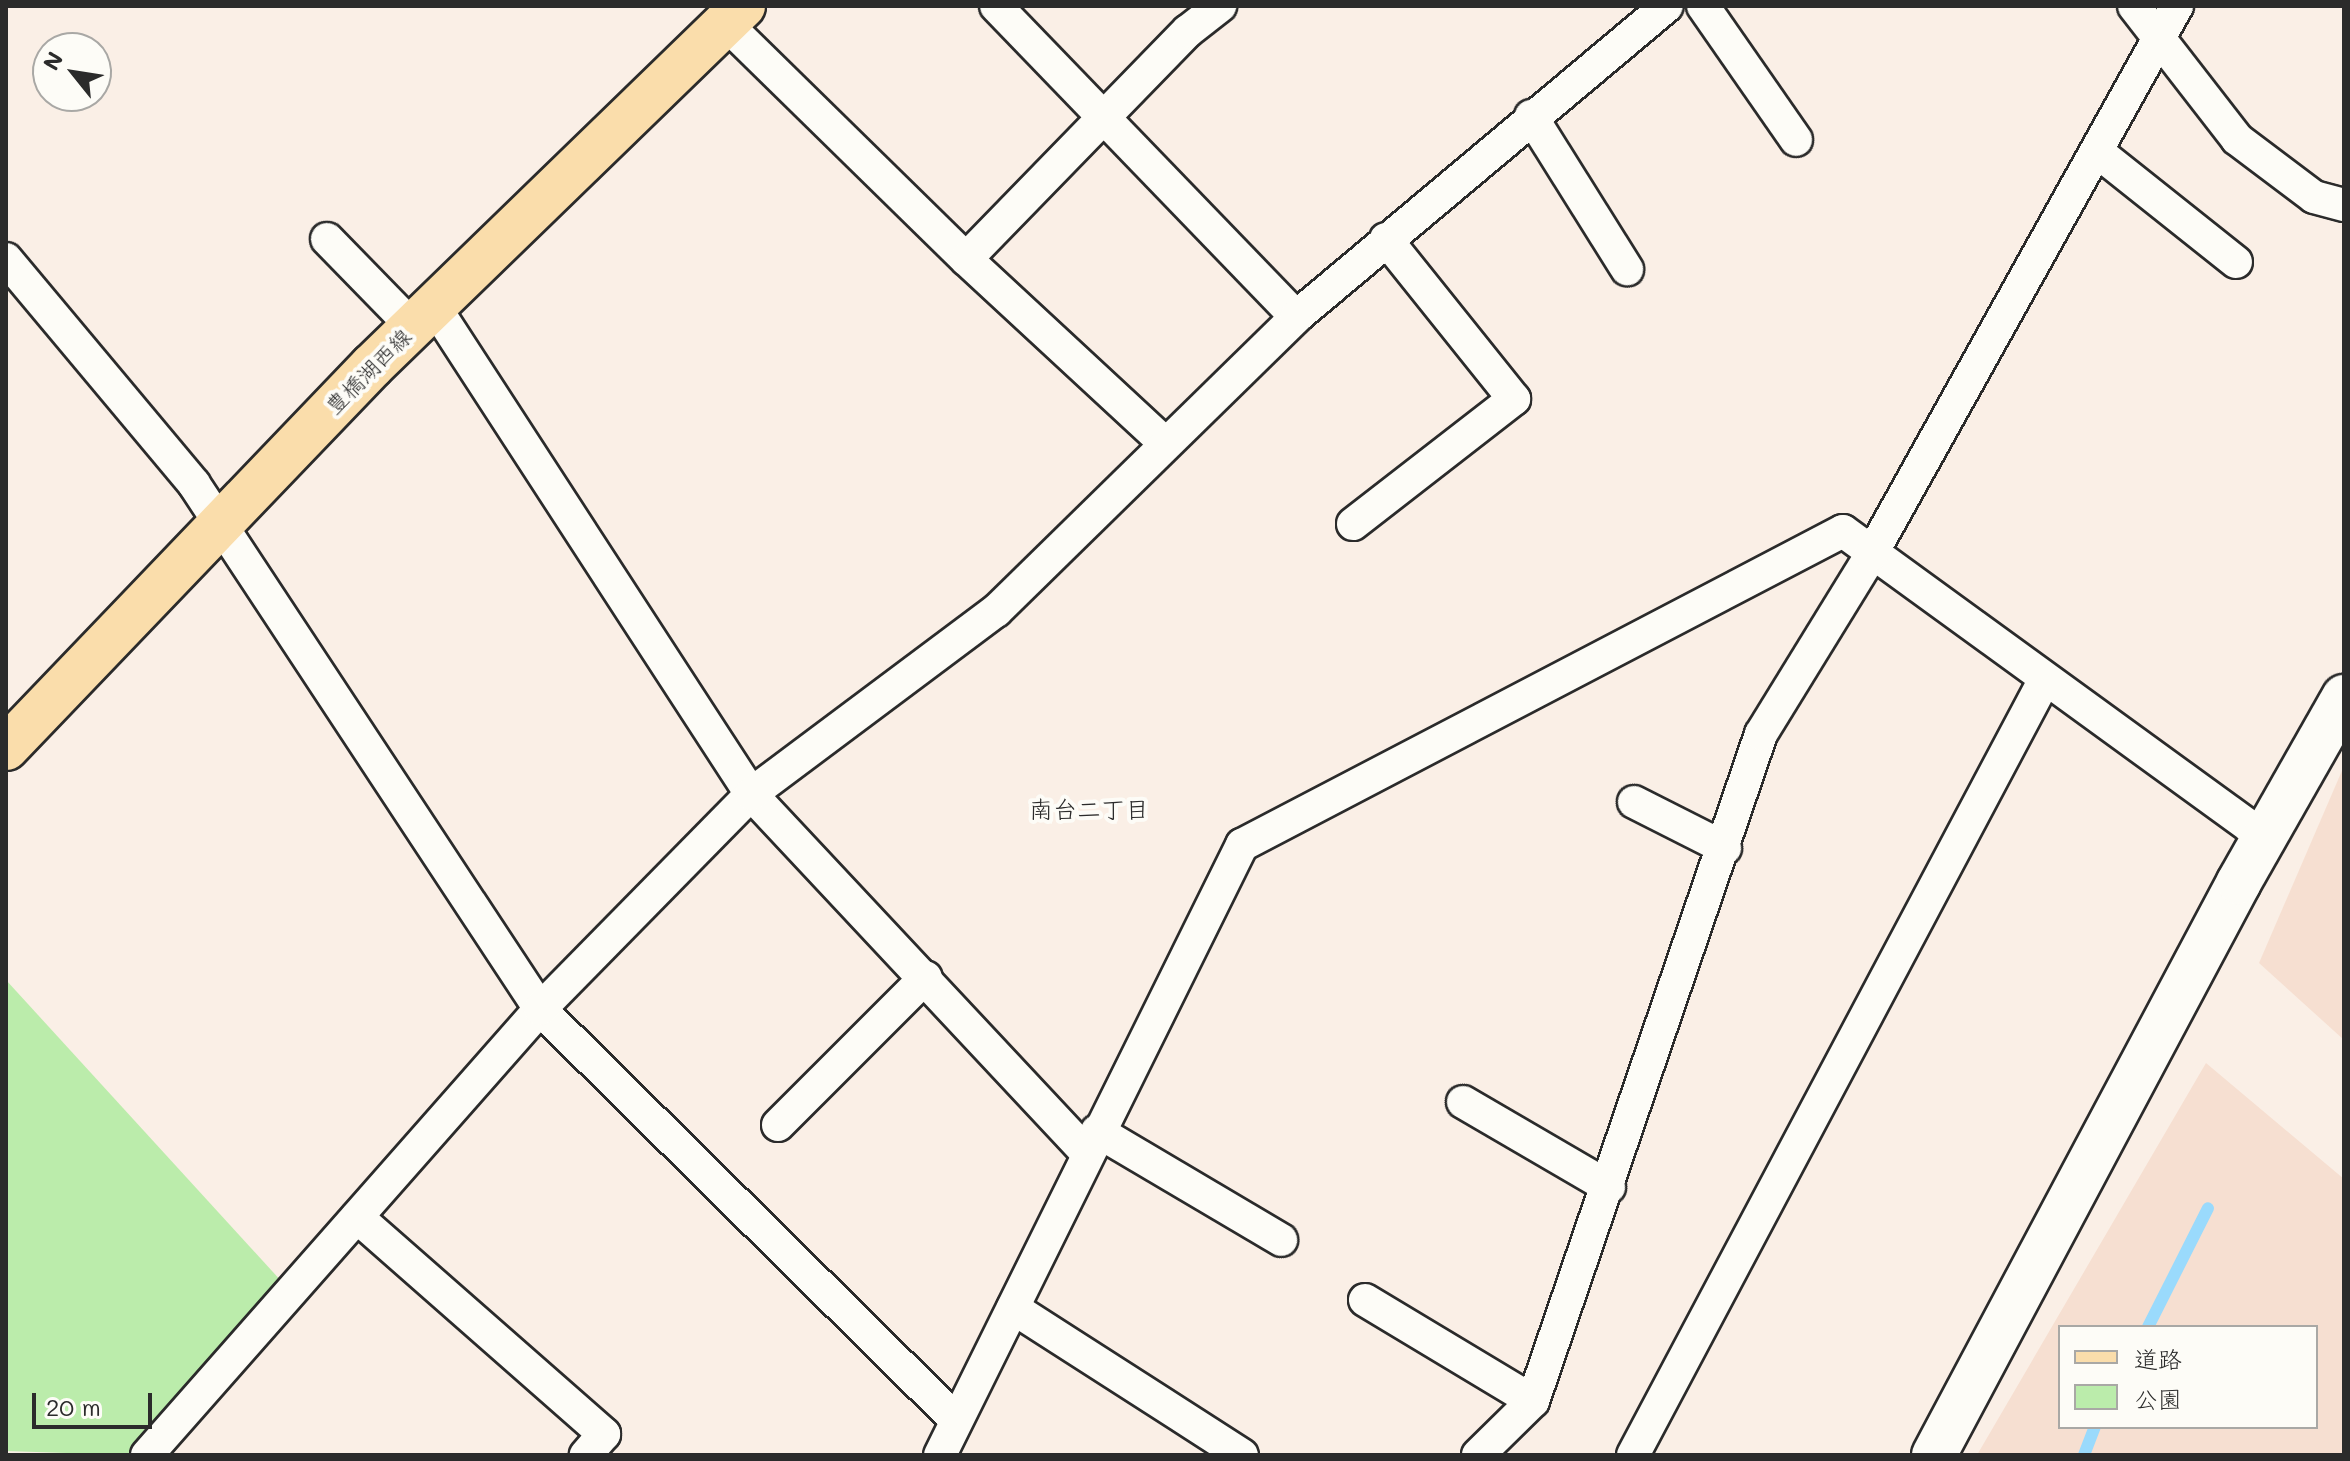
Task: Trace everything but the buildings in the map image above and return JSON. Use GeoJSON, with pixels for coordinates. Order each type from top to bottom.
{"type":"FeatureCollection","features":[{"type":"Feature","properties":{"kind":"main road","name":"豊橋湖西線"},"geometry":{"type":"LineString","coordinates":[[6,748],[218,521],[734,15]]}},
{"type":"Feature","properties":{"kind":"street"},"geometry":{"type":"LineString","coordinates":[[996,6],[1296,317]]}},
{"type":"Feature","properties":{"kind":"street"},"geometry":{"type":"LineString","coordinates":[[966,259],[1188,31],[1220,6]]}},
{"type":"Feature","properties":{"kind":"street"},"geometry":{"type":"LineString","coordinates":[[147,1455],[540,1009],[751,794],[996,611],[1296,317],[1531,116],[1667,6]]}},
{"type":"Feature","properties":{"kind":"street"},"geometry":{"type":"LineString","coordinates":[[1703,6],[1796,140]]}},
{"type":"Feature","properties":{"kind":"street"},"geometry":{"type":"LineString","coordinates":[[2134,6],[2157,41],[2237,139],[2314,197],[2344,205]]}},
{"type":"Feature","properties":{"kind":"street"},"geometry":{"type":"LineString","coordinates":[[1478,1455],[1533,1401],[1725,848],[1735,802],[1761,734],[1871,555],[2099,153],[2177,6]]}},
{"type":"Feature","properties":{"kind":"street"},"geometry":{"type":"LineString","coordinates":[[734,15],[966,259],[1165,443]]}},
{"type":"Feature","properties":{"kind":"street"},"geometry":{"type":"LineString","coordinates":[[1531,116],[1627,269]]}},
{"type":"Feature","properties":{"kind":"street"},"geometry":{"type":"LineString","coordinates":[[2099,153],[2236,262]]}},
{"type":"Feature","properties":{"kind":"street"},"geometry":{"type":"LineString","coordinates":[[327,239],[424,316],[751,794],[926,977],[1091,1142],[1281,1240]]}},
{"type":"Feature","properties":{"kind":"street"},"geometry":{"type":"LineString","coordinates":[[1353,524],[1514,399],[1386,239]]}},
{"type":"Feature","properties":{"kind":"street"},"geometry":{"type":"LineString","coordinates":[[6,259],[194,484],[540,1009],[955,1419]]}},
{"type":"Feature","properties":{"kind":"street"},"geometry":{"type":"LineString","coordinates":[[940,1455],[1091,1142],[1242,845],[1843,531],[1871,555],[2044,681],[2264,837]]}},
{"type":"Feature","properties":{"kind":"street"},"geometry":{"type":"LineString","coordinates":[[1633,1455],[2044,681]]}},
{"type":"Feature","properties":{"kind":"street"},"geometry":{"type":"LineString","coordinates":[[1934,1455],[2264,837],[2344,697]]}},
{"type":"Feature","properties":{"kind":"street"},"geometry":{"type":"LineString","coordinates":[[1634,802],[1725,848]]}},
{"type":"Feature","properties":{"kind":"street"},"geometry":{"type":"LineString","coordinates":[[778,1125],[926,977]]}},
{"type":"Feature","properties":{"kind":"street"},"geometry":{"type":"LineString","coordinates":[[1463,1102],[1609,1187]]}},
{"type":"Feature","properties":{"kind":"street"},"geometry":{"type":"LineString","coordinates":[[357,1217],[604,1434],[586,1455]]}},
{"type":"Feature","properties":{"kind":"street"},"geometry":{"type":"LineString","coordinates":[[1365,1300],[1533,1401]]}},
{"type":"Feature","properties":{"kind":"street"},"geometry":{"type":"LineString","coordinates":[[1013,1308],[1242,1455]]}},
{"type":"Feature","properties":{"kind":"shaded area"},"geometry":{"type":"Polygon","coordinates":[[[2344,766],[2344,1040],[2259,963],[2344,766]]]}},
{"type":"Feature","properties":{"kind":"shaded area"},"geometry":{"type":"Polygon","coordinates":[[[2206,1063],[2344,1179],[2344,1455],[1977,1455],[2206,1063]]]}},
{"type":"Feature","properties":{"kind":"green space"},"geometry":{"type":"Polygon","coordinates":[[[6,980],[283,1283],[127,1455],[6,1451],[6,980]]]}},
{"type":"Feature","properties":{"kind":"waterway"},"geometry":{"type":"LineString","coordinates":[[2149,1325],[2208,1208]]}},
{"type":"Feature","properties":{"kind":"waterway"},"geometry":{"type":"LineString","coordinates":[[2084,1455],[2094,1429]]}},
{"type":"Feature","properties":{"kind":"district","name":"南台二丁目"},"geometry":{"type":"Point","coordinates":[1089,809]}}]}
